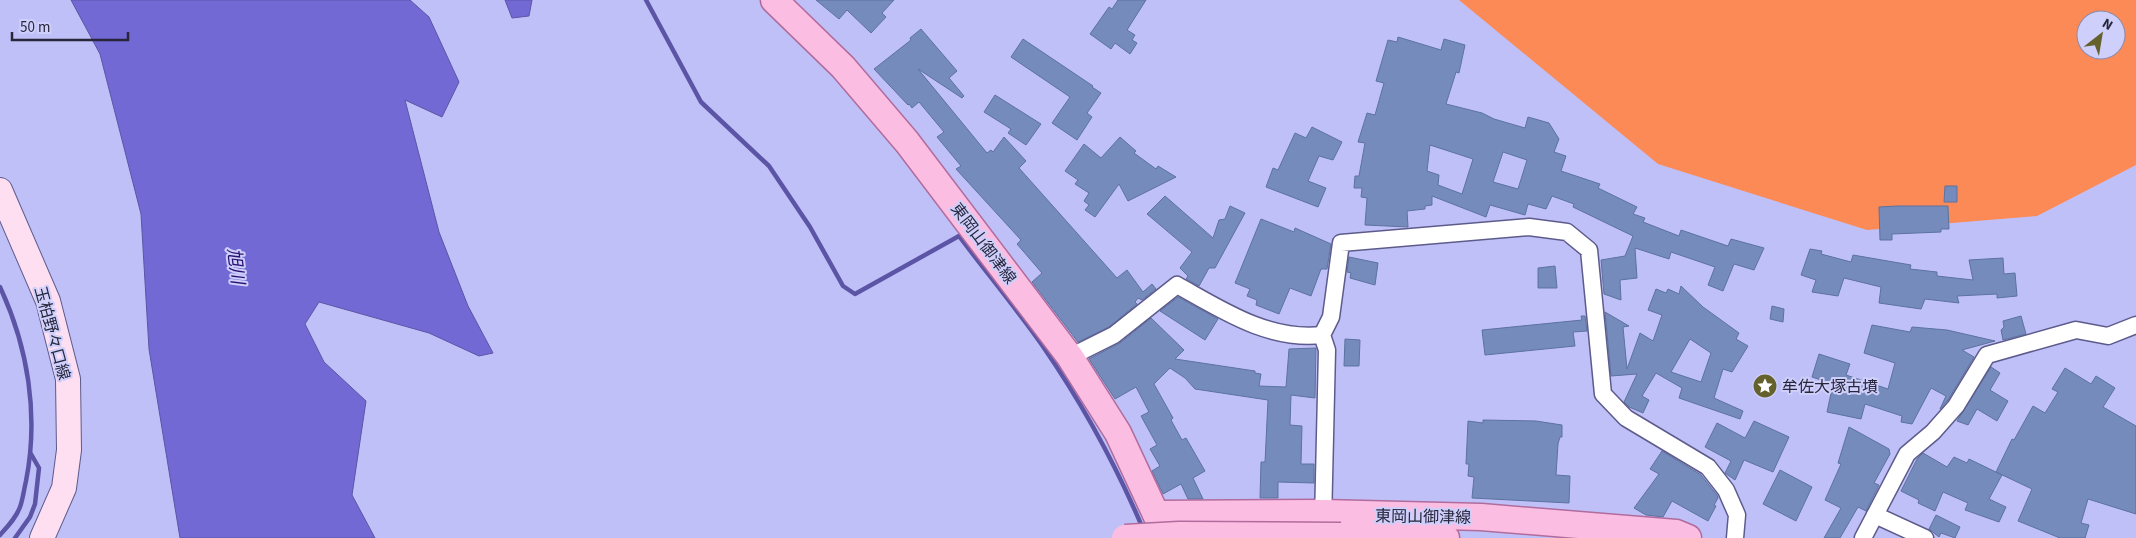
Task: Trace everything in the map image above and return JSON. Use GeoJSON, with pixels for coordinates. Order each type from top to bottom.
{"type":"FeatureCollection","features":[{"type":"Feature","properties":{"kind":"main road","name":"東岡山御津線"},"geometry":{"type":"LineString","coordinates":[[774,0],[843,67],[907,142],[1070,357],[1118,433],[1167,538]]}},
{"type":"Feature","properties":{"kind":"main road","name":"玉柏野々口線"},"geometry":{"type":"LineString","coordinates":[[0,190],[48,301],[68,379],[70,450],[64,488],[42,538]]}},
{"type":"Feature","properties":{"kind":"main road","name":"東岡山御津線"},"geometry":{"type":"LineString","coordinates":[[1156,514],[1329,529],[1481,517],[1676,533],[1688,538]]}},
{"type":"Feature","properties":{"kind":"main road"},"geometry":{"type":"LineString","coordinates":[[1125,538],[1329,529],[1446,538]]}},
{"type":"Feature","properties":{"kind":"street"},"geometry":{"type":"LineString","coordinates":[[1329,529],[1327,350],[1322,335],[1331,317],[1341,243],[1529,227],[1567,232],[1589,250],[1603,394],[1626,418],[1708,467],[1726,490],[1736,515],[1735,538]]}},
{"type":"Feature","properties":{"kind":"street"},"geometry":{"type":"LineString","coordinates":[[1070,357],[1114,335],[1177,285],[1243,322],[1301,337],[1322,335]]}},
{"type":"Feature","properties":{"kind":"street"},"geometry":{"type":"LineString","coordinates":[[1863,538],[1907,454],[1932,432],[1956,406],[1986,354],[2076,330],[2108,336],[2132,329],[2136,325]]}},
{"type":"Feature","properties":{"kind":"street"},"geometry":{"type":"LineString","coordinates":[[55,512],[56,538]]}},
{"type":"Feature","properties":{"kind":"street"},"geometry":{"type":"LineString","coordinates":[[1875,516],[1925,538]]}},
{"type":"Feature","properties":{"kind":"shaded area"},"geometry":{"type":"Polygon","coordinates":[[[1459,0],[2136,0],[2136,165],[2037,216],[1867,230],[1658,164],[1459,0]]]}},
{"type":"Feature","properties":{"kind":"water","name":"旭川"},"geometry":{"type":"Polygon","coordinates":[[[71,0],[410,0],[429,17],[459,82],[442,117],[405,100],[439,232],[468,306],[493,353],[479,356],[429,333],[319,302],[305,324],[324,362],[366,401],[352,495],[375,538],[180,538],[149,349],[141,214],[100,54],[71,0]]]}},
{"type":"Feature","properties":{"kind":"water"},"geometry":{"type":"Polygon","coordinates":[[[505,0],[532,0],[529,16],[512,18],[505,0]]]}},
{"type":"Feature","properties":{"kind":"building"},"geometry":{"type":"Polygon","coordinates":[[[816,0],[894,0],[882,13],[886,17],[871,33],[847,10],[839,19],[816,0]]]}},
{"type":"Feature","properties":{"kind":"building"},"geometry":{"type":"Polygon","coordinates":[[[1118,0],[1146,0],[1127,30],[1135,35],[1132,40],[1137,43],[1130,54],[1115,43],[1111,49],[1090,34],[1109,7],[1112,9],[1118,0]]]}},
{"type":"Feature","properties":{"kind":"building"},"geometry":{"type":"Polygon","coordinates":[[[921,29],[957,71],[949,78],[964,96],[962,98],[918,69],[987,153],[991,150],[993,152],[1004,137],[1026,161],[1019,168],[1117,278],[1127,270],[1143,292],[1152,284],[1156,289],[1142,300],[1138,298],[1135,302],[1137,304],[1109,327],[1078,342],[1032,282],[1042,273],[1017,244],[1021,240],[956,169],[961,166],[937,137],[944,132],[919,102],[912,108],[874,69],[911,40],[910,38],[921,29]]]}},
{"type":"Feature","properties":{"kind":"building"},"geometry":{"type":"Polygon","coordinates":[[[1398,37],[1441,50],[1444,39],[1465,45],[1459,73],[1456,72],[1446,104],[1482,113],[1494,119],[1525,128],[1528,117],[1549,123],[1559,139],[1554,152],[1566,156],[1561,171],[1600,184],[1598,188],[1637,207],[1633,214],[1645,218],[1643,222],[1679,236],[1681,230],[1728,246],[1731,239],[1764,248],[1754,270],[1734,264],[1723,291],[1708,285],[1715,267],[1671,252],[1669,259],[1635,248],[1637,278],[1620,280],[1621,300],[1604,294],[1601,260],[1625,256],[1633,236],[1573,207],[1574,204],[1552,196],[1546,209],[1528,204],[1525,215],[1490,205],[1486,217],[1432,196],[1432,205],[1425,206],[1425,209],[1407,211],[1408,227],[1365,225],[1367,198],[1361,197],[1362,188],[1354,188],[1355,176],[1359,176],[1365,143],[1358,142],[1367,113],[1375,115],[1384,83],[1376,81],[1388,40],[1397,42],[1398,37]],[[1430,145],[1427,171],[1439,175],[1438,185],[1462,194],[1473,159],[1430,145]],[[1503,152],[1493,182],[1518,189],[1527,160],[1503,152]]]}},
{"type":"Feature","properties":{"kind":"building"},"geometry":{"type":"Polygon","coordinates":[[[1023,39],[1101,93],[1087,113],[1092,117],[1077,140],[1052,123],[1070,97],[1011,57],[1023,39]]]}},
{"type":"Feature","properties":{"kind":"building"},"geometry":{"type":"Polygon","coordinates":[[[995,95],[1041,124],[1026,145],[1008,133],[1011,129],[984,112],[995,95]]]}},
{"type":"Feature","properties":{"kind":"building"},"geometry":{"type":"Polygon","coordinates":[[[1312,127],[1342,142],[1333,160],[1319,156],[1308,181],[1326,188],[1318,207],[1266,187],[1273,168],[1278,170],[1295,133],[1306,138],[1312,127]]]}},
{"type":"Feature","properties":{"kind":"building"},"geometry":{"type":"Polygon","coordinates":[[[1120,137],[1136,151],[1134,153],[1156,169],[1158,166],[1176,177],[1128,201],[1119,184],[1095,217],[1085,210],[1089,205],[1084,201],[1089,193],[1075,184],[1078,180],[1065,171],[1084,144],[1101,158],[1120,137]]]}},
{"type":"Feature","properties":{"kind":"building"},"geometry":{"type":"Polygon","coordinates":[[[1945,186],[1957,186],[1957,202],[1944,202],[1945,186]]]}},
{"type":"Feature","properties":{"kind":"building"},"geometry":{"type":"Polygon","coordinates":[[[1165,196],[1213,238],[1219,220],[1225,219],[1230,206],[1245,213],[1215,268],[1209,268],[1199,286],[1186,279],[1188,276],[1180,268],[1192,252],[1147,214],[1165,196]]]}},
{"type":"Feature","properties":{"kind":"building"},"geometry":{"type":"Polygon","coordinates":[[[1948,206],[1949,229],[1941,229],[1941,232],[1892,234],[1892,240],[1880,240],[1879,207],[1948,206]]]}},
{"type":"Feature","properties":{"kind":"building"},"geometry":{"type":"Polygon","coordinates":[[[1261,219],[1294,232],[1295,228],[1331,244],[1327,269],[1321,269],[1311,296],[1290,288],[1279,314],[1256,305],[1257,300],[1247,296],[1250,289],[1235,283],[1261,219]]]}},
{"type":"Feature","properties":{"kind":"building"},"geometry":{"type":"Polygon","coordinates":[[[1810,249],[1822,251],[1821,254],[1851,262],[1853,255],[1911,265],[1910,269],[1937,272],[1937,276],[1973,280],[1969,260],[2003,258],[2004,274],[2015,273],[2017,296],[1997,298],[1997,294],[1957,296],[1959,303],[1925,299],[1921,309],[1879,303],[1881,287],[1844,278],[1838,296],[1812,292],[1816,280],[1801,275],[1810,249]]]}},
{"type":"Feature","properties":{"kind":"building"},"geometry":{"type":"Polygon","coordinates":[[[1349,257],[1378,263],[1375,285],[1350,278],[1351,273],[1347,272],[1349,257]]]}},
{"type":"Feature","properties":{"kind":"building"},"geometry":{"type":"Polygon","coordinates":[[[1555,266],[1557,288],[1538,288],[1538,268],[1555,266]]]}},
{"type":"Feature","properties":{"kind":"building"},"geometry":{"type":"Polygon","coordinates":[[[1681,286],[1703,307],[1739,333],[1736,339],[1748,346],[1732,372],[1723,369],[1714,398],[1743,411],[1740,419],[1679,398],[1682,388],[1656,373],[1642,396],[1649,400],[1643,413],[1629,407],[1624,402],[1637,374],[1611,376],[1605,312],[1629,326],[1623,327],[1627,369],[1640,333],[1653,341],[1662,315],[1648,310],[1656,289],[1666,293],[1668,289],[1679,294],[1681,286]],[[1690,339],[1671,372],[1701,382],[1711,353],[1690,339]]]}},
{"type":"Feature","properties":{"kind":"building"},"geometry":{"type":"Polygon","coordinates":[[[1178,297],[1218,319],[1205,340],[1160,311],[1178,297]]]}},
{"type":"Feature","properties":{"kind":"building"},"geometry":{"type":"Polygon","coordinates":[[[1772,306],[1784,309],[1783,322],[1770,319],[1772,306]]]}},
{"type":"Feature","properties":{"kind":"building"},"geometry":{"type":"Polygon","coordinates":[[[1581,316],[1585,316],[1587,331],[1573,332],[1575,346],[1485,355],[1482,330],[1582,320],[1581,316]]]}},
{"type":"Feature","properties":{"kind":"building"},"geometry":{"type":"Polygon","coordinates":[[[2021,316],[2026,334],[2003,340],[2001,330],[2004,327],[2003,321],[2021,316]]]}},
{"type":"Feature","properties":{"kind":"building"},"geometry":{"type":"Polygon","coordinates":[[[1151,318],[1184,350],[1175,359],[1255,371],[1255,373],[1261,374],[1259,386],[1286,387],[1289,349],[1316,348],[1315,398],[1291,395],[1290,425],[1302,426],[1301,464],[1314,464],[1314,483],[1278,482],[1278,498],[1260,498],[1261,462],[1265,462],[1268,400],[1195,389],[1185,378],[1170,368],[1154,384],[1173,418],[1171,420],[1182,440],[1186,438],[1205,471],[1193,478],[1203,499],[1188,499],[1181,484],[1163,494],[1152,471],[1160,466],[1150,449],[1157,445],[1141,416],[1149,412],[1136,387],[1115,399],[1089,359],[1120,343],[1151,318]]]}},
{"type":"Feature","properties":{"kind":"building"},"geometry":{"type":"Polygon","coordinates":[[[1872,325],[1910,332],[1912,327],[1947,330],[1995,341],[1962,350],[1974,357],[1948,400],[1940,409],[1946,396],[1931,388],[1912,424],[1901,422],[1902,416],[1865,404],[1861,419],[1827,412],[1833,384],[1812,377],[1819,354],[1850,364],[1846,375],[1888,389],[1895,363],[1864,353],[1872,325]]]}},
{"type":"Feature","properties":{"kind":"building"},"geometry":{"type":"Polygon","coordinates":[[[1345,339],[1360,340],[1359,366],[1344,366],[1345,339]]]}},
{"type":"Feature","properties":{"kind":"building"},"geometry":{"type":"Polygon","coordinates":[[[1991,367],[2000,373],[1990,390],[2008,401],[1997,421],[1977,409],[1968,425],[1957,421],[1991,367]]]}},
{"type":"Feature","properties":{"kind":"building"},"geometry":{"type":"Polygon","coordinates":[[[2065,368],[2091,384],[2096,376],[2115,388],[2103,407],[2136,426],[2136,514],[2088,499],[2081,523],[2089,525],[2085,538],[2060,538],[2018,521],[2032,489],[1996,472],[2012,439],[2014,440],[2033,406],[2045,413],[2058,392],[2052,389],[2065,368]]]}},
{"type":"Feature","properties":{"kind":"building"},"geometry":{"type":"Polygon","coordinates":[[[1483,420],[1536,421],[1562,425],[1562,437],[1560,437],[1558,444],[1556,475],[1570,476],[1569,503],[1472,498],[1474,477],[1468,476],[1469,464],[1466,464],[1468,421],[1483,423],[1483,420]]]}},
{"type":"Feature","properties":{"kind":"building"},"geometry":{"type":"Polygon","coordinates":[[[1754,421],[1789,437],[1773,472],[1744,460],[1735,480],[1725,473],[1731,461],[1705,447],[1717,423],[1745,438],[1754,421]]]}},
{"type":"Feature","properties":{"kind":"building"},"geometry":{"type":"Polygon","coordinates":[[[1849,427],[1889,449],[1890,454],[1874,483],[1879,485],[1866,511],[1858,507],[1840,538],[1824,538],[1841,508],[1825,500],[1841,464],[1838,463],[1849,427]]]}},
{"type":"Feature","properties":{"kind":"building"},"geometry":{"type":"Polygon","coordinates":[[[1662,451],[1701,475],[1717,495],[1718,498],[1714,505],[1716,506],[1708,521],[1672,501],[1663,517],[1646,515],[1634,508],[1659,474],[1650,469],[1662,451]]]}},
{"type":"Feature","properties":{"kind":"building"},"geometry":{"type":"Polygon","coordinates":[[[1923,453],[1947,467],[1954,457],[1967,463],[1969,459],[2002,475],[1989,499],[2006,507],[1999,522],[1965,510],[1968,503],[1943,492],[1935,511],[1918,503],[1919,500],[1901,491],[1917,459],[1923,453]]]}},
{"type":"Feature","properties":{"kind":"building"},"geometry":{"type":"Polygon","coordinates":[[[1780,470],[1812,487],[1796,521],[1763,504],[1780,470]]]}},
{"type":"Feature","properties":{"kind":"building"},"geometry":{"type":"Polygon","coordinates":[[[1936,515],[1960,527],[1955,538],[1941,533],[1939,537],[1929,529],[1936,515]]]}},
{"type":"Feature","properties":{"kind":"waterway"},"geometry":{"type":"LineString","coordinates":[[646,0],[701,102],[769,166],[810,227],[843,286],[855,294],[959,236],[1032,331],[1071,389],[1110,458],[1143,529]]}},
{"type":"Feature","properties":{"kind":"waterway"},"geometry":{"type":"LineString","coordinates":[[0,287],[18,333],[24,357],[31,406],[30,456],[21,504],[14,518],[0,535]]}},
{"type":"Feature","properties":{"kind":"waterway"},"geometry":{"type":"LineString","coordinates":[[15,538],[30,517],[35,504],[39,468],[31,454]]}},
{"type":"Feature","properties":{"kind":"place","name":"牟佐大塚古墳"},"geometry":{"type":"Point","coordinates":[1765,386]}}]}
